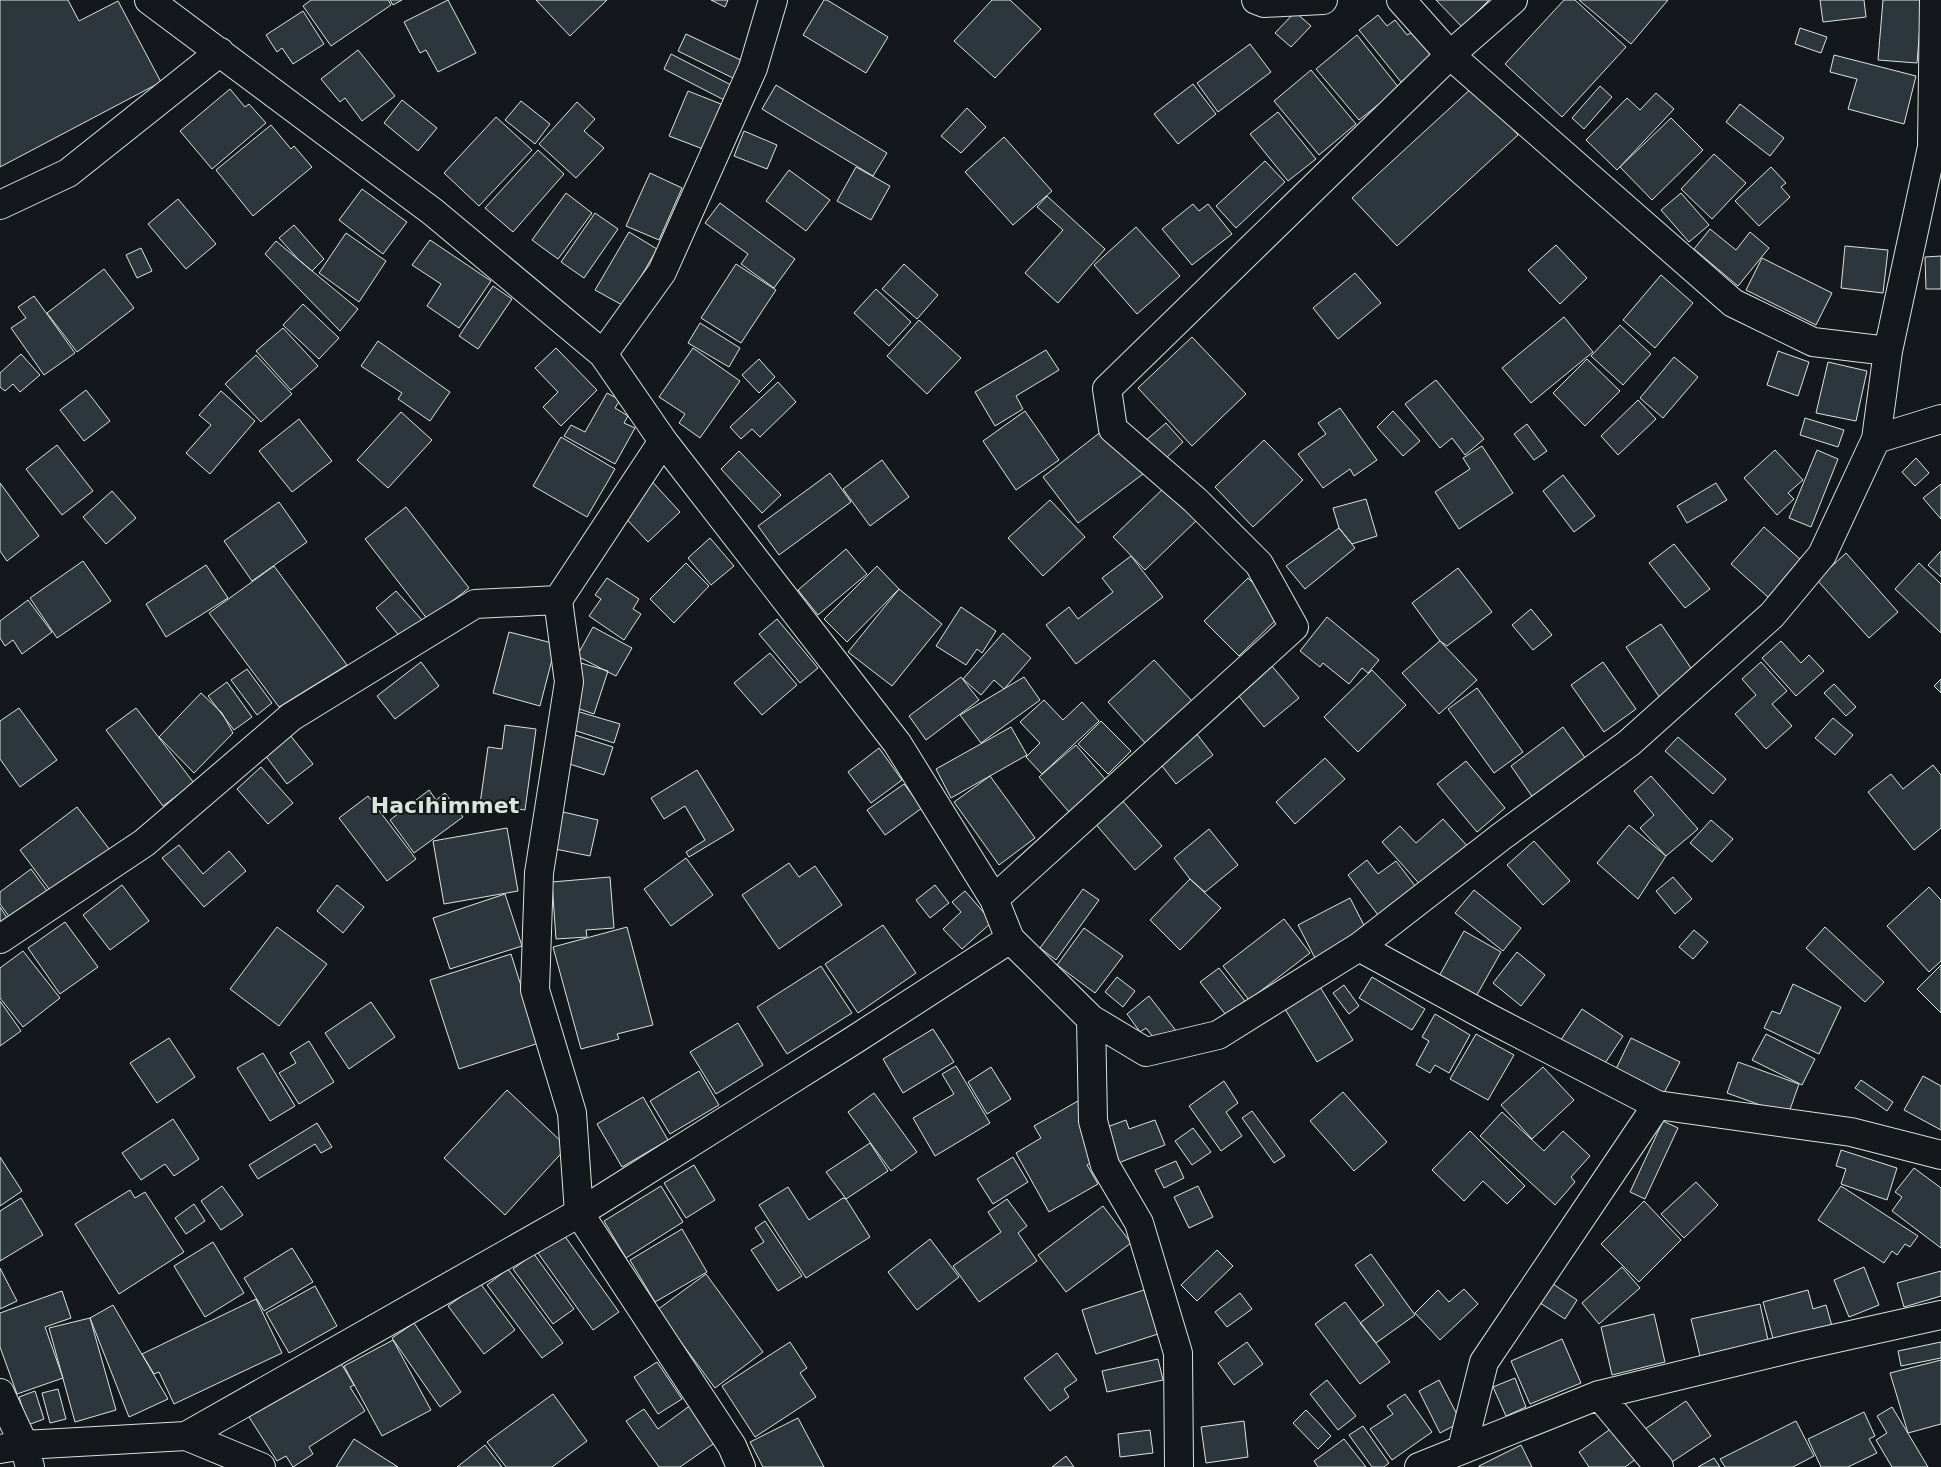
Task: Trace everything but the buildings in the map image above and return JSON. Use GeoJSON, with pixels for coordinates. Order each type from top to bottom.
{"type":"FeatureCollection","features":[{"type":"Feature","properties":{"kind":"street"},"geometry":{"type":"LineString","coordinates":[[150,0],[433,212],[603,354],[663,441],[897,743],[994,898],[1010,938],[1091,1019],[1146,1052],[1218,1035],[1359,947],[1502,836],[1629,743],[1772,615],[1822,555],[1876,439],[1888,351],[1932,147],[1934,0]]}},
{"type":"Feature","properties":{"kind":"street"},"geometry":{"type":"LineString","coordinates":[[603,354],[662,272],[753,68],[773,0]]}},
{"type":"Feature","properties":{"kind":"street"},"geometry":{"type":"LineString","coordinates":[[1256,0],[1264,2],[1323,0]]}},
{"type":"Feature","properties":{"kind":"street"},"geometry":{"type":"LineString","coordinates":[[1400,0],[1450,55],[1732,303],[1813,342],[1888,351]]}},
{"type":"Feature","properties":{"kind":"street"},"geometry":{"type":"LineString","coordinates":[[994,898],[1294,627],[1259,564],[1196,500],[1113,430],[1107,389],[1450,55],[1513,0]]}},
{"type":"Feature","properties":{"kind":"street"},"geometry":{"type":"LineString","coordinates":[[0,205],[68,173],[220,52]]}},
{"type":"Feature","properties":{"kind":"street"},"geometry":{"type":"LineString","coordinates":[[1876,439],[1941,419]]}},
{"type":"Feature","properties":{"kind":"street"},"geometry":{"type":"LineString","coordinates":[[663,441],[558,600],[569,682],[539,873],[535,990],[572,1113],[579,1213],[732,1446],[742,1467]]}},
{"type":"Feature","properties":{"kind":"street"},"geometry":{"type":"LineString","coordinates":[[0,939],[144,843],[291,717],[475,604],[558,600]]}},
{"type":"Feature","properties":{"kind":"street"},"geometry":{"type":"LineString","coordinates":[[0,1393],[18,1454],[186,1436],[579,1213],[854,1040],[1010,938]]}},
{"type":"Feature","properties":{"kind":"street"},"geometry":{"type":"LineString","coordinates":[[1359,947],[1489,1018],[1657,1105],[1851,1132],[1941,1155]]}},
{"type":"Feature","properties":{"kind":"street"},"geometry":{"type":"LineString","coordinates":[[1091,1019],[1093,1121],[1105,1165],[1140,1223],[1178,1353],[1179,1467]]}},
{"type":"Feature","properties":{"kind":"street"},"geometry":{"type":"LineString","coordinates":[[1462,1449],[1484,1362],[1657,1105]]}},
{"type":"Feature","properties":{"kind":"street"},"geometry":{"type":"LineString","coordinates":[[1419,1467],[1598,1395],[1801,1346],[1941,1315]]}},
{"type":"Feature","properties":{"kind":"street"},"geometry":{"type":"LineString","coordinates":[[1598,1395],[1659,1467]]}},
{"type":"Feature","properties":{"kind":"street"},"geometry":{"type":"LineString","coordinates":[[186,1436],[206,1467]]}},
{"type":"Feature","properties":{"kind":"street"},"geometry":{"type":"LineString","coordinates":[[186,1436],[261,1467]]}},
{"type":"Feature","properties":{"kind":"district","name":"Hacıhimmet"},"geometry":{"type":"Point","coordinates":[445,805]}}]}
